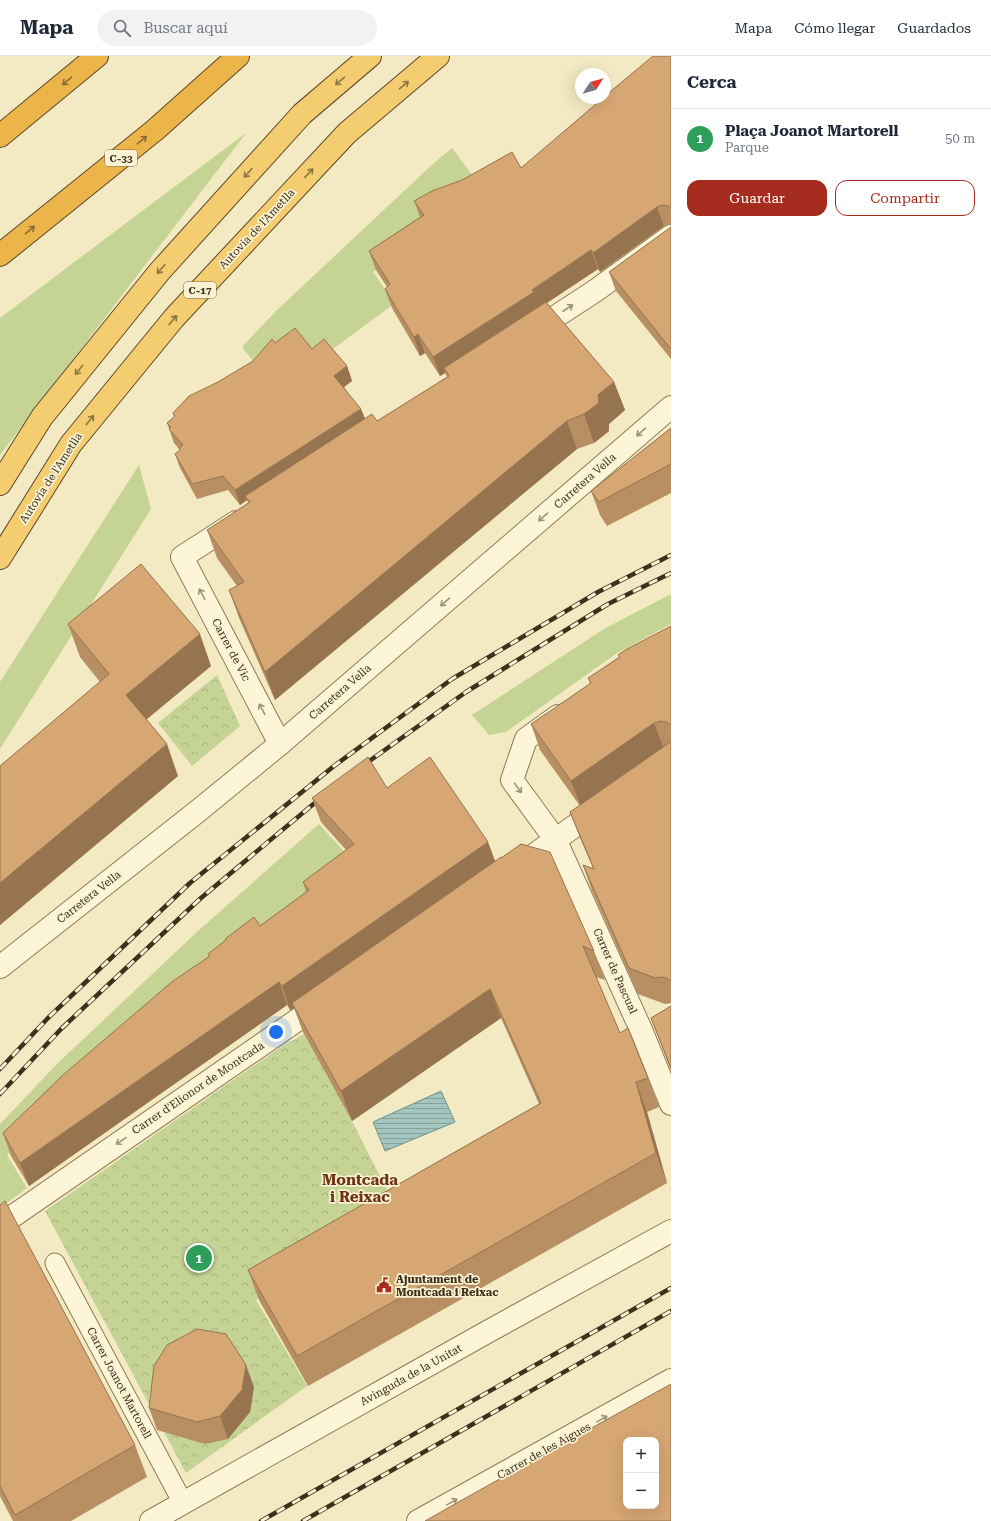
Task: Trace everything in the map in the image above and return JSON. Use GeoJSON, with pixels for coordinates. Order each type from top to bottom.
{"type":"FeatureCollection","features":[{"type":"Feature","properties":{"kind":"highway"},"geometry":{"type":"LineString","coordinates":[[0,136],[96,56]]}},
{"type":"Feature","properties":{"kind":"highway","name":"C-33"},"geometry":{"type":"LineString","coordinates":[[0,255],[155,130],[238,56]]}},
{"type":"Feature","properties":{"kind":"highway"},"geometry":{"type":"LineString","coordinates":[[0,484],[42,417],[160,271],[302,114],[370,56]]}},
{"type":"Feature","properties":{"kind":"highway","name":"Autovia de l'Ametlla"},"geometry":{"type":"LineString","coordinates":[[0,558],[71,444],[174,318],[347,133],[438,56]]}},
{"type":"Feature","properties":{"kind":"street"},"geometry":{"type":"LineString","coordinates":[[515,343],[595,291],[671,236]]}},
{"type":"Feature","properties":{"kind":"street","name":"Carretera Vella"},"geometry":{"type":"LineString","coordinates":[[0,967],[192,816],[280,744],[671,407]]}},
{"type":"Feature","properties":{"kind":"street","name":"Carrer de Vic"},"geometry":{"type":"LineString","coordinates":[[255,510],[182,557],[280,744]]}},
{"type":"Feature","properties":{"kind":"street","name":"Carrer de Pascual"},"geometry":{"type":"LineString","coordinates":[[577,702],[526,739],[512,780],[556,839],[651,1027],[671,1104]]}},
{"type":"Feature","properties":{"kind":"street"},"geometry":{"type":"LineString","coordinates":[[504,876],[614,798]]}},
{"type":"Feature","properties":{"kind":"street","name":"Carrer d'Elionor de Montcada"},"geometry":{"type":"LineString","coordinates":[[0,1225],[339,992]]}},
{"type":"Feature","properties":{"kind":"street","name":"Avinguda de la Unitat"},"geometry":{"type":"LineString","coordinates":[[151,1521],[489,1331],[671,1231]]}},
{"type":"Feature","properties":{"kind":"street","name":"Carrer Joanot Martorell"},"geometry":{"type":"LineString","coordinates":[[55,1263],[183,1503]]}},
{"type":"Feature","properties":{"kind":"street","name":"Carrer de les Aigues"},"geometry":{"type":"LineString","coordinates":[[418,1521],[671,1380]]}},
{"type":"Feature","properties":{"kind":"green space"},"geometry":{"type":"Polygon","coordinates":[[[246,133],[0,455],[0,318],[246,133]]]}},
{"type":"Feature","properties":{"kind":"green space"},"geometry":{"type":"Polygon","coordinates":[[[452,148],[481,187],[428,233],[373,272],[395,303],[318,360],[261,371],[242,347],[276,311],[434,163],[452,148]]]}},
{"type":"Feature","properties":{"kind":"green space"},"geometry":{"type":"Polygon","coordinates":[[[139,465],[151,509],[0,749],[0,682],[139,465]]]}},
{"type":"Feature","properties":{"kind":"green space"},"geometry":{"type":"Polygon","coordinates":[[[671,594],[671,624],[617,653],[506,732],[489,735],[472,715],[604,629],[671,594]]]}},
{"type":"Feature","properties":{"kind":"green space"},"geometry":{"type":"Polygon","coordinates":[[[217,675],[240,726],[192,766],[158,723],[217,675]]]}},
{"type":"Feature","properties":{"kind":"green space"},"geometry":{"type":"Polygon","coordinates":[[[319,824],[359,868],[230,958],[7,1155],[27,1188],[0,1208],[0,1124],[57,1064],[198,931],[319,824]]]}},
{"type":"Feature","properties":{"kind":"green space"},"geometry":{"type":"Polygon","coordinates":[[[304,1034],[352,1121],[400,1216],[256,1300],[307,1386],[186,1473],[45,1211],[278,1049],[304,1034]]]}},
{"type":"Feature","properties":{"kind":"water"},"geometry":{"type":"Polygon","coordinates":[[[441,1091],[455,1122],[385,1151],[373,1122],[441,1091]]]}},
{"type":"Feature","properties":{"kind":"building"},"geometry":{"type":"Polygon","coordinates":[[[653,56],[671,56],[671,207],[662,205],[657,207],[593,253],[591,250],[532,290],[534,292],[433,357],[418,334],[414,337],[385,289],[390,284],[369,251],[424,215],[414,201],[432,191],[462,180],[512,152],[521,168],[596,104],[611,104],[611,91],[653,56]]]}},
{"type":"Feature","properties":{"kind":"building"},"geometry":{"type":"Polygon","coordinates":[[[671,227],[671,347],[670,348],[609,272],[671,227]]]}},
{"type":"Feature","properties":{"kind":"building"},"geometry":{"type":"Polygon","coordinates":[[[546,302],[614,382],[598,395],[599,403],[584,414],[567,421],[265,672],[229,590],[244,582],[207,530],[250,502],[245,496],[372,414],[377,421],[449,376],[444,368],[546,302]]]}},
{"type":"Feature","properties":{"kind":"building"},"geometry":{"type":"Polygon","coordinates":[[[295,328],[312,349],[324,339],[347,366],[334,376],[361,409],[235,490],[223,476],[192,484],[175,454],[183,445],[169,429],[171,427],[167,423],[175,416],[173,413],[189,396],[218,382],[253,361],[272,339],[275,343],[295,328]]]}},
{"type":"Feature","properties":{"kind":"building"},"geometry":{"type":"Polygon","coordinates":[[[671,428],[671,464],[599,502],[591,491],[671,428]]]}},
{"type":"Feature","properties":{"kind":"building"},"geometry":{"type":"Polygon","coordinates":[[[141,564],[200,634],[126,695],[167,744],[0,883],[0,766],[109,674],[68,624],[141,564]]]}},
{"type":"Feature","properties":{"kind":"building"},"geometry":{"type":"Polygon","coordinates":[[[671,626],[671,725],[660,721],[654,723],[571,781],[531,724],[591,683],[588,678],[620,657],[618,655],[625,650],[671,626]]]}},
{"type":"Feature","properties":{"kind":"building"},"geometry":{"type":"Polygon","coordinates":[[[671,741],[671,981],[667,978],[655,978],[629,968],[583,865],[594,869],[570,812],[671,741]]]}},
{"type":"Feature","properties":{"kind":"building"},"geometry":{"type":"Polygon","coordinates":[[[368,757],[387,788],[430,757],[488,842],[282,986],[279,982],[20,1163],[3,1133],[63,1075],[173,981],[210,956],[208,954],[254,917],[260,926],[309,890],[303,882],[354,844],[312,798],[368,757]]]}},
{"type":"Feature","properties":{"kind":"building"},"geometry":{"type":"Polygon","coordinates":[[[521,844],[550,852],[594,951],[583,946],[620,1033],[628,1028],[648,1078],[636,1082],[656,1153],[297,1356],[248,1270],[541,1103],[490,989],[341,1091],[292,1003],[521,844]]]}},
{"type":"Feature","properties":{"kind":"building"},"geometry":{"type":"Polygon","coordinates":[[[671,1006],[671,1068],[651,1018],[671,1006]]]}},
{"type":"Feature","properties":{"kind":"building"},"geometry":{"type":"Polygon","coordinates":[[[5,1201],[135,1445],[15,1515],[0,1486],[0,1205],[5,1201]]]}},
{"type":"Feature","properties":{"kind":"building"},"geometry":{"type":"Polygon","coordinates":[[[197,1329],[226,1334],[246,1365],[242,1390],[220,1416],[197,1422],[149,1408],[154,1366],[167,1345],[197,1329]]]}},
{"type":"Feature","properties":{"kind":"building"},"geometry":{"type":"Polygon","coordinates":[[[671,1384],[671,1521],[425,1521],[478,1491],[671,1384]]]}},
{"type":"Feature","properties":{"kind":"railway"},"geometry":{"type":"LineString","coordinates":[[0,1069],[48,1018],[190,883],[334,766],[452,679],[598,592],[671,555]]}},
{"type":"Feature","properties":{"kind":"railway"},"geometry":{"type":"LineString","coordinates":[[361,767],[466,692],[608,604],[671,573]]}},
{"type":"Feature","properties":{"kind":"railway"},"geometry":{"type":"LineString","coordinates":[[0,1094],[62,1028],[201,898],[323,796]]}},
{"type":"Feature","properties":{"kind":"railway"},"geometry":{"type":"LineString","coordinates":[[261,1521],[671,1288]]}},
{"type":"Feature","properties":{"kind":"railway"},"geometry":{"type":"LineString","coordinates":[[303,1521],[671,1311]]}},
{"type":"Feature","properties":{"kind":"place","name":"Plaça Joanot Martorell"},"geometry":{"type":"Point","coordinates":[199,1258]}},
{"type":"Feature","properties":{"kind":"place","name":"Ajuntament de Montcada i Reixac"},"geometry":{"type":"Point","coordinates":[384,1285]}},
{"type":"Feature","properties":{"kind":"district","name":"Montcada i Reixac"},"geometry":{"type":"Point","coordinates":[360,1188]}}]}
